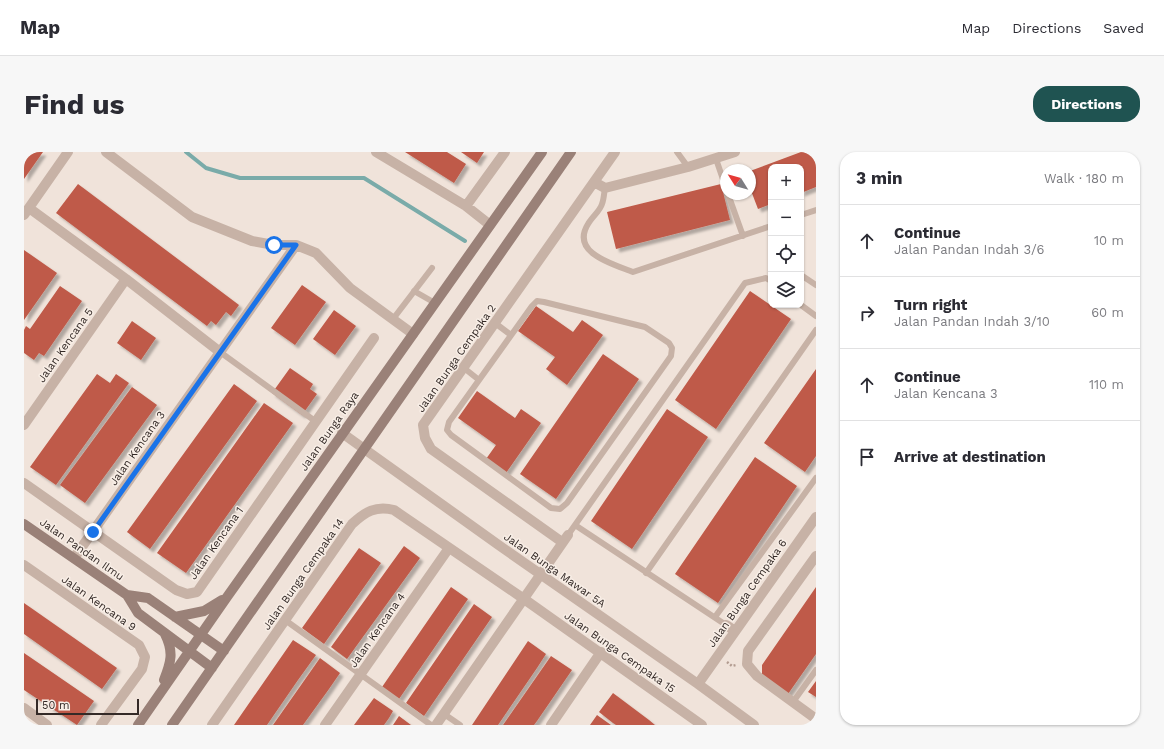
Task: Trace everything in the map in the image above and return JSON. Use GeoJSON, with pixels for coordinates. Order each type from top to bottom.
{"type":"FeatureCollection","features":[{"type":"Feature","properties":{"kind":"street"},"geometry":{"type":"LineString","coordinates":[[68,152],[26,212],[126,279],[220,352]]}},
{"type":"Feature","properties":{"kind":"street"},"geometry":{"type":"LineString","coordinates":[[106,152],[192,217],[252,241],[274,245],[296,245],[316,253],[350,288],[413,334]]}},
{"type":"Feature","properties":{"kind":"street"},"geometry":{"type":"LineString","coordinates":[[376,152],[469,208],[488,223]]}},
{"type":"Feature","properties":{"kind":"street"},"geometry":{"type":"LineString","coordinates":[[469,208],[505,152]]}},
{"type":"Feature","properties":{"kind":"street","name":"Jalan Bunga Raya"},"geometry":{"type":"LineString","coordinates":[[138,725],[226,597],[435,303],[488,223],[542,152]]}},
{"type":"Feature","properties":{"kind":"street"},"geometry":{"type":"LineString","coordinates":[[172,725],[571,152]]}},
{"type":"Feature","properties":{"kind":"street","name":"Jalan Bunga Cempaka 2"},"geometry":{"type":"LineString","coordinates":[[565,539],[431,449],[425,438],[423,426],[615,152]]}},
{"type":"Feature","properties":{"kind":"street"},"geometry":{"type":"LineString","coordinates":[[594,182],[605,188],[688,167],[735,152]]}},
{"type":"Feature","properties":{"kind":"street","name":"Jalan Kencana 3"},"geometry":{"type":"LineString","coordinates":[[74,558],[296,245]]}},
{"type":"Feature","properties":{"kind":"street","name":"Jalan Kencana 5"},"geometry":{"type":"LineString","coordinates":[[24,424],[126,279]]}},
{"type":"Feature","properties":{"kind":"street","name":"Jalan Kencana 1"},"geometry":{"type":"LineString","coordinates":[[24,483],[176,590],[187,594],[197,592],[374,338]]}},
{"type":"Feature","properties":{"kind":"street","name":"Jalan Bunga Mawar 5A"},"geometry":{"type":"LineString","coordinates":[[342,434],[754,725]]}},
{"type":"Feature","properties":{"kind":"street","name":"Jalan Bunga Cempaka 14"},"geometry":{"type":"LineString","coordinates":[[212,725],[352,524],[363,515],[376,509],[385,508],[394,510],[524,599]]}},
{"type":"Feature","properties":{"kind":"street","name":"Jalan Bunga Cempaka 6"},"geometry":{"type":"LineString","coordinates":[[698,684],[717,656],[730,628],[816,517]]}},
{"type":"Feature","properties":{"kind":"street","name":"Jalan Pandan Ilmu"},"geometry":{"type":"LineString","coordinates":[[24,524],[127,595],[138,613],[212,668]]}},
{"type":"Feature","properties":{"kind":"street"},"geometry":{"type":"LineString","coordinates":[[436,725],[565,539]]}},
{"type":"Feature","properties":{"kind":"street","name":"Jalan Kencana 4"},"geometry":{"type":"LineString","coordinates":[[325,725],[449,548]]}},
{"type":"Feature","properties":{"kind":"street"},"geometry":{"type":"LineString","coordinates":[[816,556],[748,652],[747,664],[757,676],[816,719]]}},
{"type":"Feature","properties":{"kind":"street","name":"Jalan Kencana 9"},"geometry":{"type":"LineString","coordinates":[[24,565],[139,645],[145,656],[142,669],[102,725]]}},
{"type":"Feature","properties":{"kind":"street","name":"Jalan Pandan Ilmu"},"geometry":{"type":"LineString","coordinates":[[127,595],[148,598],[224,651]]}},
{"type":"Feature","properties":{"kind":"street"},"geometry":{"type":"LineString","coordinates":[[175,617],[204,611],[226,597]]}},
{"type":"Feature","properties":{"kind":"street","name":"Jalan Bunga Cempaka 15"},"geometry":{"type":"LineString","coordinates":[[524,599],[702,725]]}},
{"type":"Feature","properties":{"kind":"street"},"geometry":{"type":"LineString","coordinates":[[157,697],[170,666],[172,654],[170,644],[164,633]]}},
{"type":"Feature","properties":{"kind":"street"},"geometry":{"type":"LineString","coordinates":[[551,725],[600,652]]}},
{"type":"Feature","properties":{"kind":"street"},"geometry":{"type":"LineString","coordinates":[[24,708],[48,725]]}},
{"type":"Feature","properties":{"kind":"lane"},"geometry":{"type":"LineString","coordinates":[[676,152],[688,167]]}},
{"type":"Feature","properties":{"kind":"lane"},"geometry":{"type":"LineString","coordinates":[[716,159],[720,171]]}},
{"type":"Feature","properties":{"kind":"lane"},"geometry":{"type":"LineString","coordinates":[[605,188],[602,204],[584,230],[583,240],[587,248],[594,255],[633,272],[768,227]]}},
{"type":"Feature","properties":{"kind":"lane"},"geometry":{"type":"LineString","coordinates":[[730,200],[743,236]]}},
{"type":"Feature","properties":{"kind":"lane"},"geometry":{"type":"LineString","coordinates":[[804,214],[816,210]]}},
{"type":"Feature","properties":{"kind":"lane"},"geometry":{"type":"LineString","coordinates":[[393,319],[432,268]]}},
{"type":"Feature","properties":{"kind":"lane"},"geometry":{"type":"LineString","coordinates":[[804,277],[816,285]]}},
{"type":"Feature","properties":{"kind":"lane"},"geometry":{"type":"LineString","coordinates":[[565,539],[745,283],[768,279]]}},
{"type":"Feature","properties":{"kind":"lane"},"geometry":{"type":"LineString","coordinates":[[414,292],[435,303]]}},
{"type":"Feature","properties":{"kind":"lane"},"geometry":{"type":"LineString","coordinates":[[537,302],[544,302],[645,327],[669,343],[672,348],[671,356],[567,503],[560,509],[551,508],[451,436],[447,430],[449,422],[479,380],[532,306],[537,302]]}},
{"type":"Feature","properties":{"kind":"lane"},"geometry":{"type":"LineString","coordinates":[[804,306],[816,316]]}},
{"type":"Feature","properties":{"kind":"lane"},"geometry":{"type":"LineString","coordinates":[[495,323],[511,335]]}},
{"type":"Feature","properties":{"kind":"lane"},"geometry":{"type":"LineString","coordinates":[[646,573],[816,330]]}},
{"type":"Feature","properties":{"kind":"lane"},"geometry":{"type":"LineString","coordinates":[[220,352],[315,421]]}},
{"type":"Feature","properties":{"kind":"lane"},"geometry":{"type":"LineString","coordinates":[[464,368],[479,380]]}},
{"type":"Feature","properties":{"kind":"lane"},"geometry":{"type":"LineString","coordinates":[[715,617],[816,478]]}},
{"type":"Feature","properties":{"kind":"lane"},"geometry":{"type":"LineString","coordinates":[[575,525],[730,628]]}},
{"type":"Feature","properties":{"kind":"lane"},"geometry":{"type":"LineString","coordinates":[[285,620],[431,725]]}},
{"type":"Feature","properties":{"kind":"lane"},"geometry":{"type":"LineString","coordinates":[[793,702],[816,670]]}},
{"type":"Feature","properties":{"kind":"lane"},"geometry":{"type":"LineString","coordinates":[[444,714],[460,725]]}},
{"type":"Feature","properties":{"kind":"path"},"geometry":{"type":"LineString","coordinates":[[717,656],[732,666],[747,664]]}},
{"type":"Feature","properties":{"kind":"building"},"geometry":{"type":"Polygon","coordinates":[[[24,152],[43,152],[24,179],[24,152]]]}},
{"type":"Feature","properties":{"kind":"building"},"geometry":{"type":"Polygon","coordinates":[[[405,152],[447,152],[466,164],[454,183],[405,152]]]}},
{"type":"Feature","properties":{"kind":"building"},"geometry":{"type":"Polygon","coordinates":[[[461,152],[484,152],[477,163],[461,152]]]}},
{"type":"Feature","properties":{"kind":"building"},"geometry":{"type":"Polygon","coordinates":[[[801,152],[816,152],[816,187],[804,192],[804,164],[769,164],[801,152]]]}},
{"type":"Feature","properties":{"kind":"building"},"geometry":{"type":"Polygon","coordinates":[[[768,164],[768,205],[758,209],[755,200],[756,200],[756,169],[768,164]]]}},
{"type":"Feature","properties":{"kind":"building"},"geometry":{"type":"Polygon","coordinates":[[[78,184],[239,305],[231,316],[226,312],[216,325],[211,321],[207,326],[56,213],[78,184]]]}},
{"type":"Feature","properties":{"kind":"building"},"geometry":{"type":"Polygon","coordinates":[[[720,184],[720,200],[725,200],[730,220],[616,249],[607,212],[720,184]]]}},
{"type":"Feature","properties":{"kind":"building"},"geometry":{"type":"Polygon","coordinates":[[[24,250],[57,273],[24,320],[24,250]]]}},
{"type":"Feature","properties":{"kind":"building"},"geometry":{"type":"Polygon","coordinates":[[[302,285],[326,302],[295,345],[271,328],[302,285]]]}},
{"type":"Feature","properties":{"kind":"building"},"geometry":{"type":"Polygon","coordinates":[[[60,286],[82,301],[44,356],[39,353],[34,360],[24,353],[24,330],[26,326],[30,329],[60,286]]]}},
{"type":"Feature","properties":{"kind":"building"},"geometry":{"type":"Polygon","coordinates":[[[750,291],[768,303],[768,308],[775,308],[791,319],[716,429],[675,400],[750,291]]]}},
{"type":"Feature","properties":{"kind":"building"},"geometry":{"type":"Polygon","coordinates":[[[536,306],[573,332],[582,320],[603,335],[567,385],[546,369],[555,357],[518,331],[536,306]]]}},
{"type":"Feature","properties":{"kind":"building"},"geometry":{"type":"Polygon","coordinates":[[[334,310],[356,326],[335,355],[313,339],[334,310]]]}},
{"type":"Feature","properties":{"kind":"building"},"geometry":{"type":"Polygon","coordinates":[[[132,321],[156,338],[141,360],[117,343],[132,321]]]}},
{"type":"Feature","properties":{"kind":"building"},"geometry":{"type":"Polygon","coordinates":[[[603,354],[639,379],[556,499],[520,474],[603,354]]]}},
{"type":"Feature","properties":{"kind":"building"},"geometry":{"type":"Polygon","coordinates":[[[290,368],[313,384],[310,389],[317,394],[302,415],[272,393],[290,368]]]}},
{"type":"Feature","properties":{"kind":"building"},"geometry":{"type":"Polygon","coordinates":[[[816,369],[816,456],[805,472],[764,443],[816,369]]]}},
{"type":"Feature","properties":{"kind":"building"},"geometry":{"type":"Polygon","coordinates":[[[97,374],[110,383],[116,374],[129,383],[56,485],[30,467],[97,374]]]}},
{"type":"Feature","properties":{"kind":"building"},"geometry":{"type":"Polygon","coordinates":[[[234,384],[257,401],[150,549],[127,532],[234,384]]]}},
{"type":"Feature","properties":{"kind":"building"},"geometry":{"type":"Polygon","coordinates":[[[132,387],[157,405],[85,503],[60,485],[132,387]]]}},
{"type":"Feature","properties":{"kind":"building"},"geometry":{"type":"Polygon","coordinates":[[[477,391],[515,418],[521,409],[541,423],[506,473],[486,459],[496,445],[458,418],[477,391]]]}},
{"type":"Feature","properties":{"kind":"building"},"geometry":{"type":"Polygon","coordinates":[[[264,403],[293,423],[186,573],[157,553],[264,403]]]}},
{"type":"Feature","properties":{"kind":"building"},"geometry":{"type":"Polygon","coordinates":[[[667,409],[708,437],[632,549],[591,521],[667,409]]]}},
{"type":"Feature","properties":{"kind":"building"},"geometry":{"type":"Polygon","coordinates":[[[755,457],[797,486],[718,603],[675,574],[755,457]]]}},
{"type":"Feature","properties":{"kind":"building"},"geometry":{"type":"Polygon","coordinates":[[[404,546],[420,558],[347,659],[331,647],[404,546]]]}},
{"type":"Feature","properties":{"kind":"building"},"geometry":{"type":"Polygon","coordinates":[[[359,548],[381,563],[324,644],[302,628],[359,548]]]}},
{"type":"Feature","properties":{"kind":"building"},"geometry":{"type":"Polygon","coordinates":[[[451,587],[468,599],[399,699],[382,687],[451,587]]]}},
{"type":"Feature","properties":{"kind":"building"},"geometry":{"type":"Polygon","coordinates":[[[816,587],[816,654],[788,694],[762,675],[762,665],[816,587]]]}},
{"type":"Feature","properties":{"kind":"building"},"geometry":{"type":"Polygon","coordinates":[[[24,603],[117,668],[102,689],[24,634],[24,603]]]}},
{"type":"Feature","properties":{"kind":"building"},"geometry":{"type":"Polygon","coordinates":[[[474,604],[492,617],[424,716],[406,703],[474,604]]]}},
{"type":"Feature","properties":{"kind":"building"},"geometry":{"type":"Polygon","coordinates":[[[293,640],[316,655],[267,725],[234,725],[293,640]]]}},
{"type":"Feature","properties":{"kind":"building"},"geometry":{"type":"Polygon","coordinates":[[[528,641],[546,654],[537,668],[498,725],[472,725],[528,641]]]}},
{"type":"Feature","properties":{"kind":"building"},"geometry":{"type":"Polygon","coordinates":[[[24,653],[94,701],[77,725],[24,690],[24,653]]]}},
{"type":"Feature","properties":{"kind":"building"},"geometry":{"type":"Polygon","coordinates":[[[551,656],[572,670],[537,721],[534,725],[503,725],[551,656]]]}},
{"type":"Feature","properties":{"kind":"building"},"geometry":{"type":"Polygon","coordinates":[[[320,658],[340,673],[329,689],[303,725],[273,725],[320,658]]]}},
{"type":"Feature","properties":{"kind":"building"},"geometry":{"type":"Polygon","coordinates":[[[816,681],[816,697],[808,692],[816,681]]]}},
{"type":"Feature","properties":{"kind":"building"},"geometry":{"type":"Polygon","coordinates":[[[613,693],[655,725],[616,725],[613,723],[599,712],[613,693]]]}},
{"type":"Feature","properties":{"kind":"building"},"geometry":{"type":"Polygon","coordinates":[[[374,698],[393,711],[384,725],[354,725],[374,698]]]}},
{"type":"Feature","properties":{"kind":"building"},"geometry":{"type":"Polygon","coordinates":[[[597,715],[611,725],[590,725],[597,715]]]}},
{"type":"Feature","properties":{"kind":"building"},"geometry":{"type":"Polygon","coordinates":[[[399,716],[411,725],[393,725],[399,716]]]}},
{"type":"Feature","properties":{"kind":"waterway"},"geometry":{"type":"LineString","coordinates":[[186,152],[206,168],[240,178],[364,178],[465,241]]}},
{"type":"Feature","properties":{"kind":"route"},"geometry":{"type":"LineString","coordinates":[[93,532],[296,245],[274,245]]}}]}
